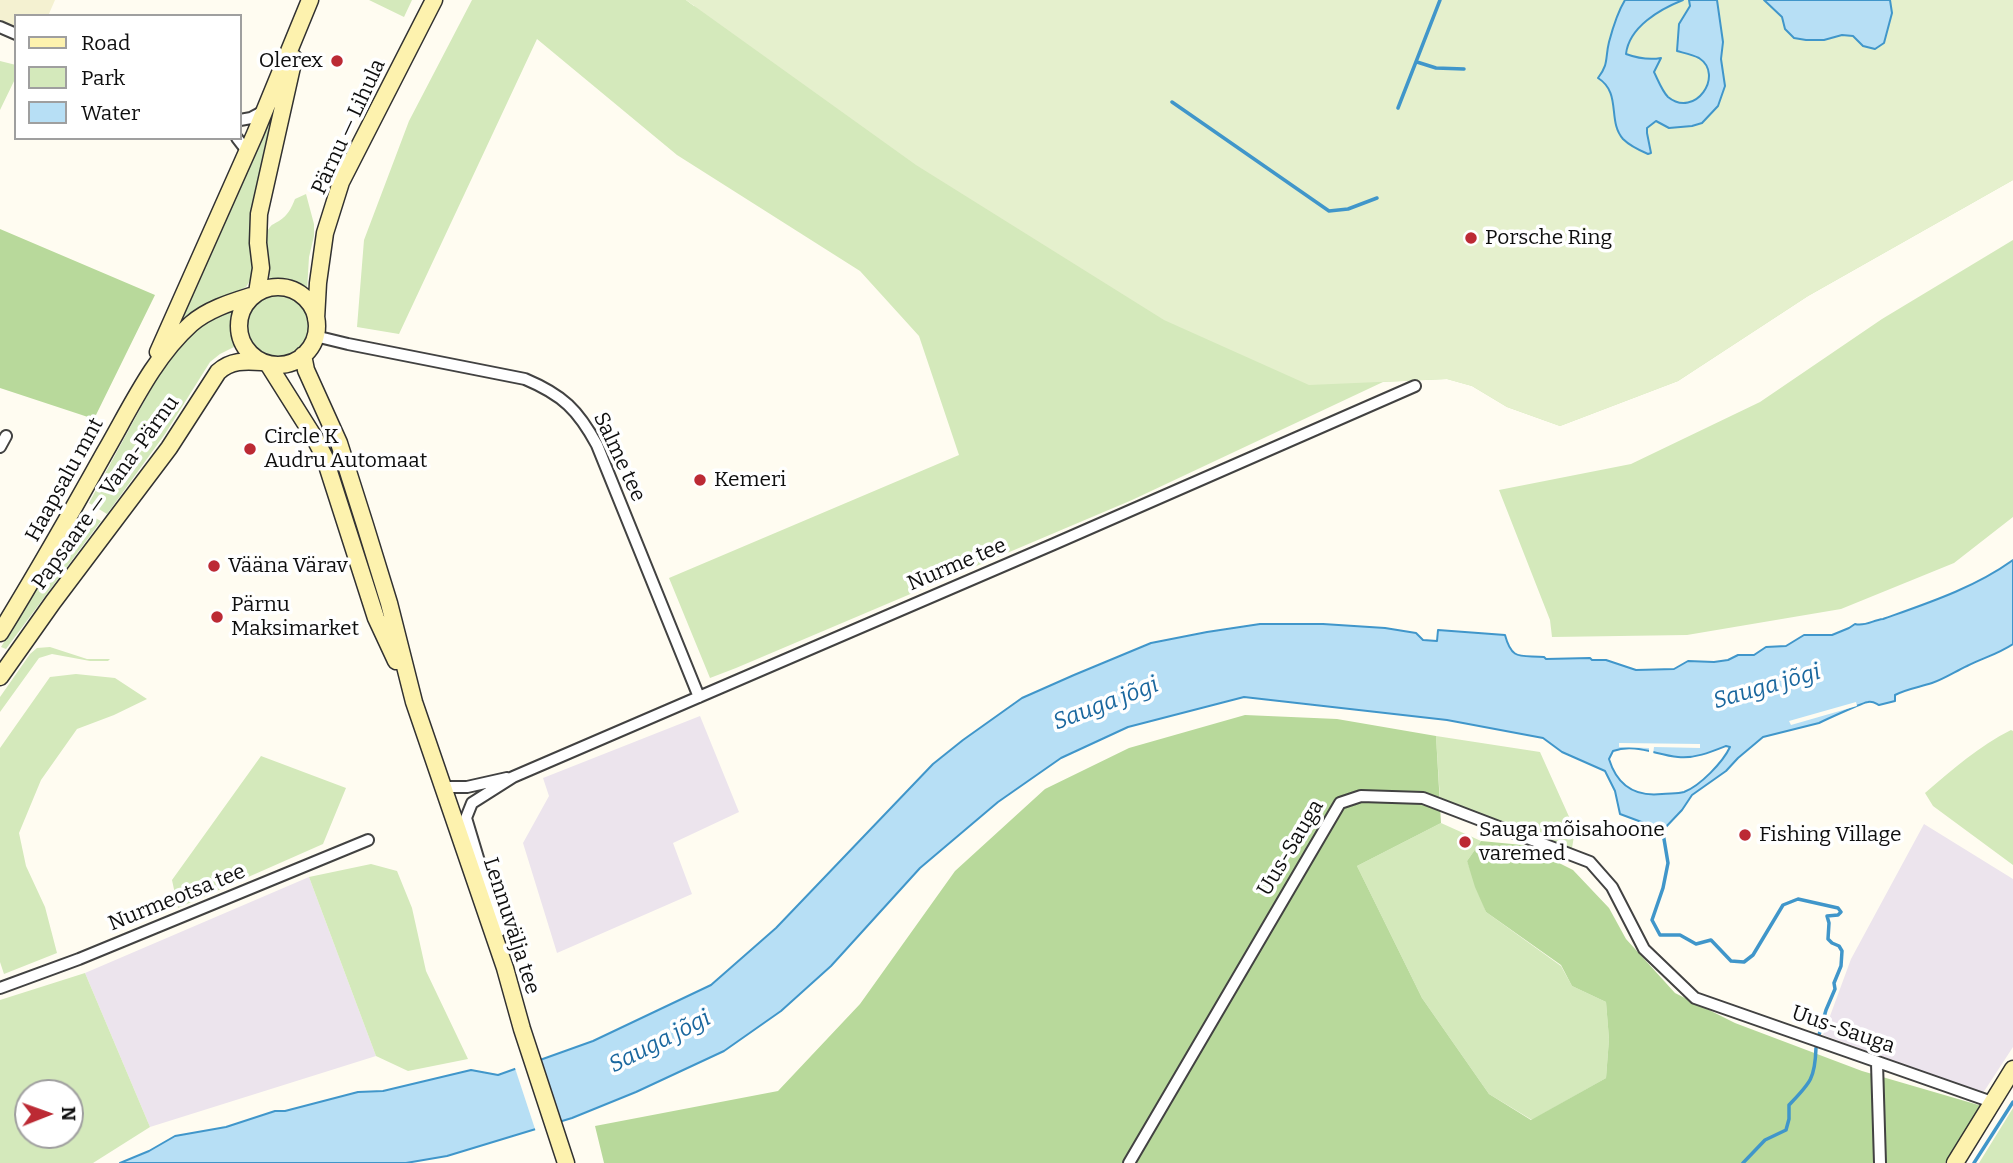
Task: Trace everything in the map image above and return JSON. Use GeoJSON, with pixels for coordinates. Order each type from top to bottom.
{"type":"FeatureCollection","features":[{"type":"Feature","properties":{"kind":"main road"},"geometry":{"type":"LineString","coordinates":[[144,383],[242,145],[264,111],[310,0]]}},
{"type":"Feature","properties":{"kind":"main road","name":"Pärnu — Lihula"},"geometry":{"type":"LineString","coordinates":[[316,319],[325,233],[341,182],[434,0]]}},
{"type":"Feature","properties":{"kind":"main road"},"geometry":{"type":"LineString","coordinates":[[255,294],[273,287],[288,288],[307,301],[316,319],[316,336],[303,355],[285,364],[265,363],[247,349],[239,331],[242,310],[255,294],[261,268],[258,227],[261,201],[303,17]]}},
{"type":"Feature","properties":{"kind":"main road","name":"Papsaare — Vana-Pärnu"},"geometry":{"type":"LineString","coordinates":[[144,383],[171,345],[193,322],[220,307],[255,294]]}},
{"type":"Feature","properties":{"kind":"main road","name":"Lennuvälja tee"},"geometry":{"type":"LineString","coordinates":[[303,355],[306,370],[339,443],[365,524],[414,702],[505,968],[565,1159]]}},
{"type":"Feature","properties":{"kind":"main road","name":"Papsaare — Vana-Pärnu"},"geometry":{"type":"LineString","coordinates":[[0,677],[169,448],[218,372],[236,361],[265,363]]}},
{"type":"Feature","properties":{"kind":"main road","name":"Lennuvälja tee"},"geometry":{"type":"LineString","coordinates":[[265,363],[324,456],[376,618],[414,702]]}},
{"type":"Feature","properties":{"kind":"main road","name":"Haapsalu mnt"},"geometry":{"type":"LineString","coordinates":[[0,633],[44,561],[144,383]]}},
{"type":"Feature","properties":{"kind":"main road"},"geometry":{"type":"LineString","coordinates":[[1955,1163],[2013,1069]]}},
{"type":"Feature","properties":{"kind":"street"},"geometry":{"type":"LineString","coordinates":[[242,120],[264,111]]}},
{"type":"Feature","properties":{"kind":"street","name":"Salme tee"},"geometry":{"type":"LineString","coordinates":[[316,336],[525,379],[547,388],[568,402],[582,418],[597,445],[699,698]]}},
{"type":"Feature","properties":{"kind":"street","name":"Nurme tee"},"geometry":{"type":"LineString","coordinates":[[472,803],[513,777],[1415,386]]}},
{"type":"Feature","properties":{"kind":"street"},"geometry":{"type":"LineString","coordinates":[[0,447],[6,436]]}},
{"type":"Feature","properties":{"kind":"street","name":"Nurme tee"},"geometry":{"type":"LineString","coordinates":[[445,794],[513,777]]}},
{"type":"Feature","properties":{"kind":"street"},"geometry":{"type":"LineString","coordinates":[[445,794],[472,803],[466,818],[500,930],[505,968]]}},
{"type":"Feature","properties":{"kind":"street","name":"Uus-Sauga"},"geometry":{"type":"LineString","coordinates":[[1129,1163],[1339,803],[1361,796],[1423,798],[1590,862],[1612,887],[1644,949],[1695,998],[1992,1102]]}},
{"type":"Feature","properties":{"kind":"street","name":"Nurmeotsa tee"},"geometry":{"type":"LineString","coordinates":[[0,988],[79,959],[368,840]]}},
{"type":"Feature","properties":{"kind":"street"},"geometry":{"type":"LineString","coordinates":[[1877,1063],[1880,1163]]}},
{"type":"Feature","properties":{"kind":"shaded area"},"geometry":{"type":"Polygon","coordinates":[[[0,0],[55,0],[49,14],[14,14],[14,26],[0,20],[0,0]]]}},
{"type":"Feature","properties":{"kind":"shaded area"},"geometry":{"type":"Polygon","coordinates":[[[700,716],[739,812],[673,843],[692,894],[557,953],[523,843],[549,796],[543,778],[700,716]]]}},
{"type":"Feature","properties":{"kind":"shaded area"},"geometry":{"type":"Polygon","coordinates":[[[1924,824],[2013,879],[2013,1047],[1983,1093],[1823,1035],[1851,959],[1924,824]]]}},
{"type":"Feature","properties":{"kind":"shaded area"},"geometry":{"type":"Polygon","coordinates":[[[309,877],[376,1056],[150,1127],[85,973],[309,877]]]}},
{"type":"Feature","properties":{"kind":"green space"},"geometry":{"type":"Polygon","coordinates":[[[369,0],[412,0],[404,17],[369,0]]]}},
{"type":"Feature","properties":{"kind":"green space"},"geometry":{"type":"Polygon","coordinates":[[[472,0],[686,0],[694,6],[2013,180],[1808,296],[1678,381],[1560,426],[1507,407],[1472,386],[1447,379],[1383,382],[1132,500],[710,678],[669,578],[959,455],[919,336],[860,271],[677,155],[537,39],[399,334],[357,327],[364,240],[409,121],[472,0]]]}},
{"type":"Feature","properties":{"kind":"green space","name":"Porsche Ring"},"geometry":{"type":"Polygon","coordinates":[[[686,0],[2013,0],[2013,180],[1808,296],[1678,381],[1560,426],[1507,407],[1472,386],[1447,379],[1309,385],[1164,320],[916,165],[686,0]]]}},
{"type":"Feature","properties":{"kind":"green space"},"geometry":{"type":"Polygon","coordinates":[[[0,61],[14,64],[14,81],[0,110],[0,61]]]}},
{"type":"Feature","properties":{"kind":"green space"},"geometry":{"type":"Polygon","coordinates":[[[274,111],[252,206],[251,279],[246,287],[197,310],[181,322],[274,111]]]}},
{"type":"Feature","properties":{"kind":"green space"},"geometry":{"type":"Polygon","coordinates":[[[306,194],[314,224],[307,291],[297,285],[270,282],[265,246],[270,227],[287,214],[295,199],[306,194]]]}},
{"type":"Feature","properties":{"kind":"green space"},"geometry":{"type":"Polygon","coordinates":[[[0,229],[155,295],[94,419],[0,388],[0,229]]]}},
{"type":"Feature","properties":{"kind":"green space"},"geometry":{"type":"Polygon","coordinates":[[[2013,240],[2013,517],[1954,563],[1841,609],[1687,635],[1552,637],[1550,620],[1499,490],[1631,464],[1760,402],[1882,319],[2013,240]]]}},
{"type":"Feature","properties":{"kind":"green space"},"geometry":{"type":"Polygon","coordinates":[[[272,294],[284,294],[300,303],[307,313],[307,337],[300,347],[284,356],[272,356],[261,351],[252,342],[247,331],[247,319],[252,308],[261,299],[272,294]]]}},
{"type":"Feature","properties":{"kind":"green space"},"geometry":{"type":"Polygon","coordinates":[[[236,307],[233,336],[236,346],[210,362],[165,434],[107,514],[89,503],[164,365],[193,331],[236,307]]]}},
{"type":"Feature","properties":{"kind":"green space"},"geometry":{"type":"Polygon","coordinates":[[[82,511],[101,521],[6,649],[1,647],[82,511]]]}},
{"type":"Feature","properties":{"kind":"green space"},"geometry":{"type":"Polygon","coordinates":[[[50,647],[87,659],[110,659],[90,661],[52,654],[39,658],[0,712],[0,697],[30,654],[37,648],[50,647]]]}},
{"type":"Feature","properties":{"kind":"green space"},"geometry":{"type":"Polygon","coordinates":[[[76,674],[115,678],[147,699],[77,729],[41,780],[19,833],[26,866],[45,907],[57,953],[4,974],[0,962],[0,748],[50,677],[76,674]]]}},
{"type":"Feature","properties":{"kind":"green space"},"geometry":{"type":"Polygon","coordinates":[[[1245,715],[1337,719],[1436,736],[1441,823],[1357,866],[1422,998],[1489,1094],[1531,1120],[1606,1078],[1609,1039],[1606,1002],[1572,986],[1561,965],[1486,912],[1467,861],[1481,841],[1523,845],[1573,870],[1609,908],[1626,939],[1675,993],[1735,1023],[1862,1071],[1982,1106],[1945,1163],[604,1163],[595,1126],[778,1091],[860,1004],[955,871],[1045,789],[1129,748],[1245,715]]]}},
{"type":"Feature","properties":{"kind":"green space"},"geometry":{"type":"Polygon","coordinates":[[[2011,730],[2013,865],[1933,806],[1925,793],[1977,751],[2011,730]]]}},
{"type":"Feature","properties":{"kind":"green space"},"geometry":{"type":"Polygon","coordinates":[[[1436,736],[1540,752],[1575,830],[1572,848],[1440,800],[1436,736]]]}},
{"type":"Feature","properties":{"kind":"green space"},"geometry":{"type":"Polygon","coordinates":[[[261,756],[346,788],[323,844],[178,908],[172,880],[261,756]]]}},
{"type":"Feature","properties":{"kind":"green space"},"geometry":{"type":"Polygon","coordinates":[[[1441,823],[1481,841],[1467,861],[1486,912],[1561,966],[1572,986],[1606,1002],[1609,1039],[1606,1078],[1532,1120],[1489,1094],[1422,998],[1357,866],[1441,823]]]}},
{"type":"Feature","properties":{"kind":"green space"},"geometry":{"type":"Polygon","coordinates":[[[371,864],[397,871],[412,908],[426,971],[468,1059],[408,1071],[376,1056],[309,877],[371,864]]]}},
{"type":"Feature","properties":{"kind":"green space"},"geometry":{"type":"Polygon","coordinates":[[[85,973],[150,1127],[93,1163],[0,1163],[0,1000],[85,973]]]}},
{"type":"Feature","properties":{"kind":"green space"},"geometry":{"type":"Polygon","coordinates":[[[2013,1108],[2013,1163],[1979,1163],[2013,1108]]]}},
{"type":"Feature","properties":{"kind":"water"},"geometry":{"type":"Polygon","coordinates":[[[1625,0],[1683,0],[1665,8],[1639,27],[1628,44],[1626,54],[1661,58],[1654,72],[1664,92],[1678,102],[1688,103],[1703,92],[1708,84],[1709,74],[1706,65],[1699,58],[1677,51],[1679,24],[1690,6],[1689,0],[1717,0],[1725,86],[1718,106],[1702,123],[1692,126],[1669,128],[1656,121],[1647,128],[1651,153],[1648,154],[1632,146],[1618,132],[1610,91],[1598,78],[1605,65],[1617,15],[1625,0]]]}},
{"type":"Feature","properties":{"kind":"water"},"geometry":{"type":"Polygon","coordinates":[[[1764,0],[1890,0],[1892,13],[1884,43],[1875,49],[1863,46],[1853,36],[1842,35],[1824,40],[1794,38],[1785,29],[1782,17],[1764,0]]]}},
{"type":"Feature","properties":{"kind":"water","name":"Sauga jõgi"},"geometry":{"type":"Polygon","coordinates":[[[2013,560],[2013,644],[1936,681],[1899,693],[1895,695],[1895,701],[1879,705],[1865,703],[1819,723],[1763,737],[1726,771],[1692,795],[1663,830],[1620,814],[1615,791],[1605,771],[1562,752],[1543,738],[1447,720],[1244,697],[1128,727],[1061,758],[998,802],[920,868],[831,966],[781,1011],[724,1051],[636,1092],[572,1118],[447,1156],[406,1163],[120,1163],[175,1136],[226,1127],[275,1111],[285,1111],[358,1092],[383,1091],[471,1070],[498,1075],[593,1041],[711,985],[776,928],[933,764],[963,740],[1022,698],[1151,643],[1260,624],[1323,624],[1385,628],[1416,633],[1423,640],[1437,641],[1438,630],[1505,635],[1511,649],[1518,655],[1546,659],[1606,660],[1636,670],[1674,669],[1688,661],[1714,662],[1738,655],[1754,655],[1766,647],[1786,646],[1804,635],[1832,635],[1855,624],[1862,625],[1883,619],[1934,601],[2013,560]],[[1730,747],[1690,757],[1629,748],[1613,751],[1609,759],[1617,776],[1635,791],[1652,794],[1679,793],[1704,779],[1730,747]]]}},
{"type":"Feature","properties":{"kind":"pier"},"geometry":{"type":"Polygon","coordinates":[[[1856,702],[1857,706],[1791,725],[1789,721],[1856,702]]]}},
{"type":"Feature","properties":{"kind":"pier"},"geometry":{"type":"Polygon","coordinates":[[[1619,743],[1700,744],[1700,748],[1654,747],[1653,755],[1649,753],[1649,748],[1619,747],[1619,743]]]}},
{"type":"Feature","properties":{"kind":"pier"},"geometry":{"type":"Polygon","coordinates":[[[539,1057],[562,1125],[536,1132],[514,1065],[539,1057]]]}},
{"type":"Feature","properties":{"kind":"waterway"},"geometry":{"type":"LineString","coordinates":[[1398,108],[1440,0]]}},
{"type":"Feature","properties":{"kind":"waterway"},"geometry":{"type":"LineString","coordinates":[[1417,62],[1436,68],[1464,69]]}},
{"type":"Feature","properties":{"kind":"waterway"},"geometry":{"type":"LineString","coordinates":[[1172,102],[1329,211],[1348,209],[1377,198]]}},
{"type":"Feature","properties":{"kind":"waterway"},"geometry":{"type":"LineString","coordinates":[[1662,827],[1668,863],[1652,920],[1660,935],[1680,935],[1696,944],[1711,940],[1731,961],[1744,962],[1753,955],[1783,905],[1798,899],[1838,908],[1841,912],[1838,915],[1827,916],[1828,939],[1842,951],[1841,966],[1819,1035]]}},
{"type":"Feature","properties":{"kind":"waterway"},"geometry":{"type":"LineString","coordinates":[[1743,1163],[1765,1140],[1786,1130],[1789,1105],[1813,1074],[1816,1048]]}},
{"type":"Feature","properties":{"kind":"waterway"},"geometry":{"type":"LineString","coordinates":[[1974,1163],[2013,1102]]}},
{"type":"Feature","properties":{"kind":"place","name":"Olerex"},"geometry":{"type":"Point","coordinates":[337,61]}},
{"type":"Feature","properties":{"kind":"place","name":"Porsche Ring"},"geometry":{"type":"Point","coordinates":[1471,238]}},
{"type":"Feature","properties":{"kind":"place","name":"Circle K Audru Automaat"},"geometry":{"type":"Point","coordinates":[250,449]}},
{"type":"Feature","properties":{"kind":"place","name":"Kemeri"},"geometry":{"type":"Point","coordinates":[700,480]}},
{"type":"Feature","properties":{"kind":"place","name":"Vääna Värav"},"geometry":{"type":"Point","coordinates":[214,566]}},
{"type":"Feature","properties":{"kind":"place","name":"Pärnu Maksimarket"},"geometry":{"type":"Point","coordinates":[217,617]}},
{"type":"Feature","properties":{"kind":"place","name":"Fishing Village"},"geometry":{"type":"Point","coordinates":[1745,835]}},
{"type":"Feature","properties":{"kind":"place","name":"Sauga mõisahoone varemed"},"geometry":{"type":"Point","coordinates":[1465,842]}}]}
